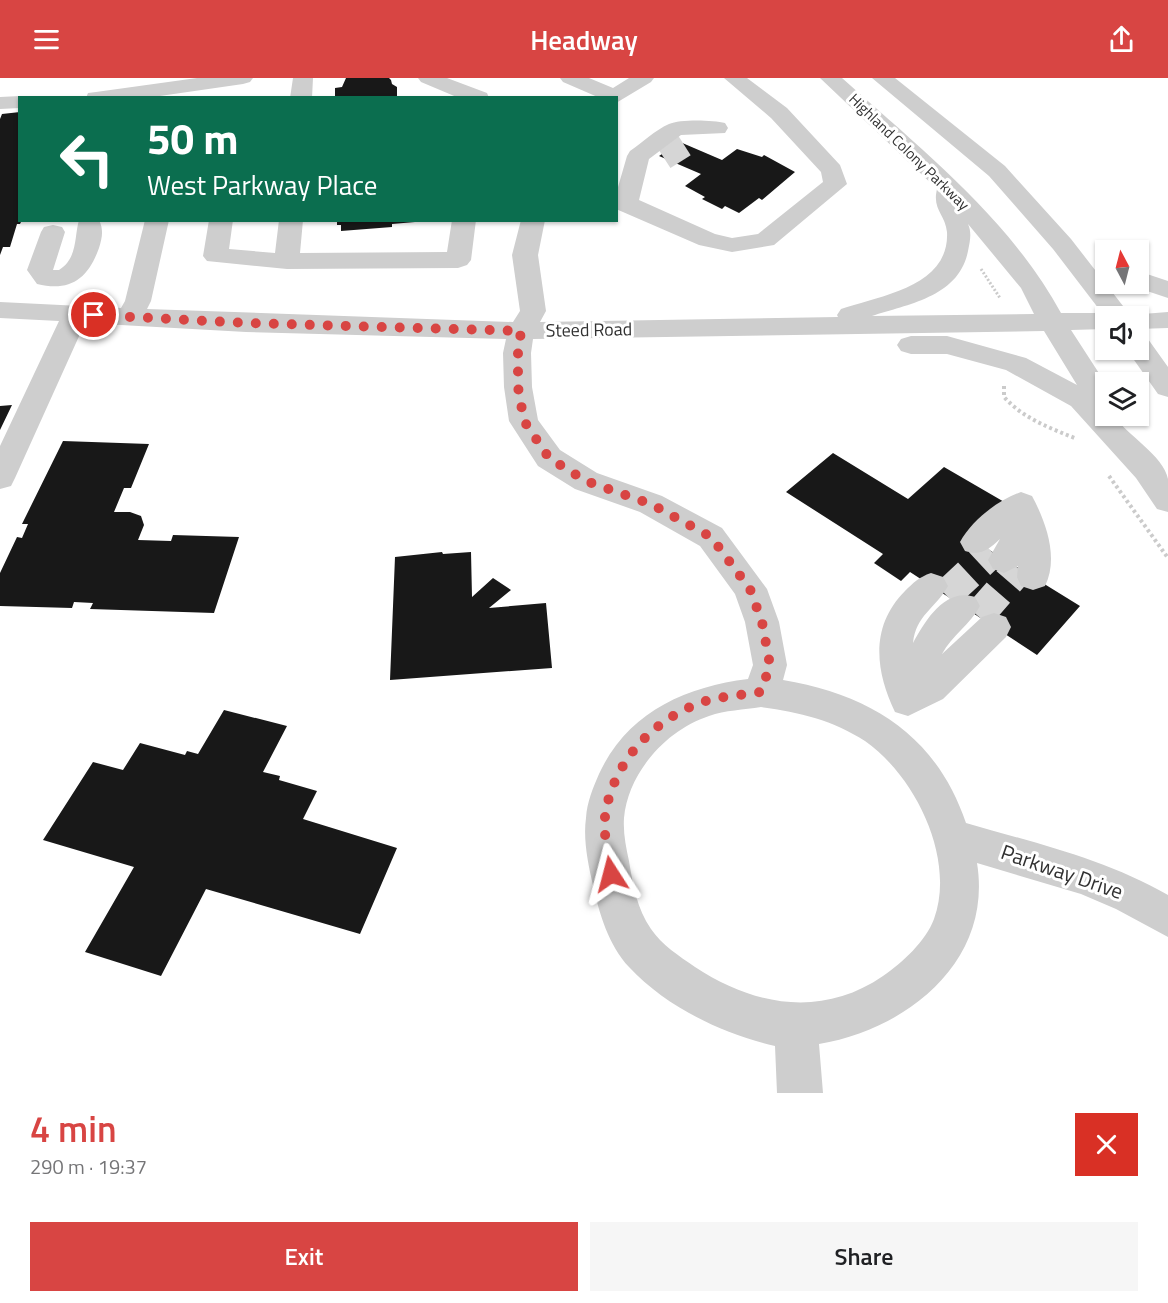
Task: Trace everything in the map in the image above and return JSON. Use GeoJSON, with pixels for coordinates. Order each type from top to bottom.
{"type":"FeatureCollection","features":[{"type":"Feature","properties":{"kind":"street"},"geometry":{"type":"LineString","coordinates":[[100,93],[186,87],[245,78],[244,96]]}},
{"type":"Feature","properties":{"kind":"street"},"geometry":{"type":"LineString","coordinates":[[302,96],[303,78]]}},
{"type":"Feature","properties":{"kind":"street"},"geometry":{"type":"LineString","coordinates":[[428,78],[474,96]]}},
{"type":"Feature","properties":{"kind":"street"},"geometry":{"type":"LineString","coordinates":[[597,87],[644,78]]}},
{"type":"Feature","properties":{"kind":"street"},"geometry":{"type":"LineString","coordinates":[[734,78],[741,115]]}},
{"type":"Feature","properties":{"kind":"street","name":"Highland Colony Parkway"},"geometry":{"type":"LineString","coordinates":[[830,78],[948,186],[1033,286],[1052,322],[1095,390]]}},
{"type":"Feature","properties":{"kind":"street","name":"Highland Colony Parkway"},"geometry":{"type":"LineString","coordinates":[[882,78],[998,171],[1062,244],[1110,306]]}},
{"type":"Feature","properties":{"kind":"street"},"geometry":{"type":"LineString","coordinates":[[0,103],[18,102]]}},
{"type":"Feature","properties":{"kind":"street"},"geometry":{"type":"LineString","coordinates":[[779,113],[832,170],[835,184],[765,240],[732,245],[708,240],[621,202],[638,156],[676,129],[741,115],[779,113]]}},
{"type":"Feature","properties":{"kind":"street"},"geometry":{"type":"LineString","coordinates":[[686,144],[741,115]]}},
{"type":"Feature","properties":{"kind":"street"},"geometry":{"type":"LineString","coordinates":[[621,202],[664,158]]}},
{"type":"Feature","properties":{"kind":"street"},"geometry":{"type":"LineString","coordinates":[[818,328],[864,309],[910,298],[939,280],[955,256],[959,230],[947,205],[948,186]]}},
{"type":"Feature","properties":{"kind":"street"},"geometry":{"type":"LineString","coordinates":[[89,222],[92,231],[80,266],[73,274],[58,279],[46,278],[40,270],[49,226],[89,222]]}},
{"type":"Feature","properties":{"kind":"street"},"geometry":{"type":"LineString","coordinates":[[129,316],[138,301],[157,222]]}},
{"type":"Feature","properties":{"kind":"street"},"geometry":{"type":"LineString","coordinates":[[221,222],[216,256],[287,261],[458,260],[464,222]]}},
{"type":"Feature","properties":{"kind":"street"},"geometry":{"type":"LineString","coordinates":[[287,261],[291,222]]}},
{"type":"Feature","properties":{"kind":"street"},"geometry":{"type":"LineString","coordinates":[[533,222],[525,255],[533,311],[521,331],[518,353],[518,387],[524,421],[549,458],[586,481],[651,504],[711,537],[750,589],[762,622],[770,665],[761,692]]}},
{"type":"Feature","properties":{"kind":"street"},"geometry":{"type":"LineString","coordinates":[[1062,244],[1095,258]]}},
{"type":"Feature","properties":{"kind":"street"},"geometry":{"type":"LineString","coordinates":[[1149,283],[1168,290]]}},
{"type":"Feature","properties":{"kind":"street","name":"Steed Road"},"geometry":{"type":"LineString","coordinates":[[0,310],[246,323],[521,331],[818,328],[1095,321]]}},
{"type":"Feature","properties":{"kind":"street"},"geometry":{"type":"LineString","coordinates":[[0,478],[76,314]]}},
{"type":"Feature","properties":{"kind":"street"},"geometry":{"type":"LineString","coordinates":[[1149,321],[1168,320]]}},
{"type":"Feature","properties":{"kind":"street"},"geometry":{"type":"LineString","coordinates":[[818,328],[900,345],[947,345],[1016,364],[1081,399],[1147,470]]}},
{"type":"Feature","properties":{"kind":"street"},"geometry":{"type":"LineString","coordinates":[[1149,360],[1168,387]]}},
{"type":"Feature","properties":{"kind":"street"},"geometry":{"type":"LineString","coordinates":[[1117,426],[1168,501]]}},
{"type":"Feature","properties":{"kind":"street"},"geometry":{"type":"LineString","coordinates":[[1021,504],[1029,519],[1034,541],[1005,560],[1011,528],[1021,504]]}},
{"type":"Feature","properties":{"kind":"street"},"geometry":{"type":"LineString","coordinates":[[963,606],[930,688],[908,701],[909,647],[917,623],[963,606]]}},
{"type":"Feature","properties":{"kind":"street"},"geometry":{"type":"LineString","coordinates":[[761,692],[805,697],[836,708],[871,726],[897,744],[918,769],[940,805],[951,837],[958,874],[957,909],[944,945],[923,971],[891,998],[838,1019],[777,1024],[712,1002],[643,952],[621,915],[611,874],[605,812],[614,783],[627,756],[650,733],[676,714],[708,701],[761,692]]}},
{"type":"Feature","properties":{"kind":"street","name":"Parkway Drive"},"geometry":{"type":"LineString","coordinates":[[951,837],[1085,876],[1130,895],[1168,916]]}},
{"type":"Feature","properties":{"kind":"street"},"geometry":{"type":"LineString","coordinates":[[796,1023],[800,1093]]}},
{"type":"Feature","properties":{"kind":"path"},"geometry":{"type":"LineString","coordinates":[[955,256],[978,264],[1003,302]]}},
{"type":"Feature","properties":{"kind":"path"},"geometry":{"type":"LineString","coordinates":[[1008,379],[1004,387],[1004,397],[1012,407],[1030,420],[1080,440]]}},
{"type":"Feature","properties":{"kind":"path"},"geometry":{"type":"LineString","coordinates":[[1105,469],[1168,558]]}},
{"type":"Feature","properties":{"kind":"building"},"geometry":{"type":"Polygon","coordinates":[[[346,78],[389,78],[397,87],[397,96],[335,96],[335,88],[342,87],[346,78]]]}},
{"type":"Feature","properties":{"kind":"building"},"geometry":{"type":"Polygon","coordinates":[[[18,112],[18,222],[21,222],[17,224],[10,247],[3,247],[0,255],[0,119],[2,114],[18,112]]]}},
{"type":"Feature","properties":{"kind":"building"},"geometry":{"type":"Polygon","coordinates":[[[680,142],[722,160],[737,149],[762,157],[764,155],[795,172],[762,200],[759,198],[739,213],[725,206],[722,209],[702,199],[705,197],[685,186],[701,174],[659,156],[680,142]]]}},
{"type":"Feature","properties":{"kind":"building"},"geometry":{"type":"Polygon","coordinates":[[[337,222],[415,222],[392,224],[392,227],[341,231],[341,225],[337,225],[337,222]]]}},
{"type":"Feature","properties":{"kind":"building"},"geometry":{"type":"Polygon","coordinates":[[[12,405],[0,430],[0,406],[12,405]]]}},
{"type":"Feature","properties":{"kind":"building"},"geometry":{"type":"Polygon","coordinates":[[[63,441],[149,444],[131,488],[124,488],[114,512],[130,512],[141,516],[144,525],[138,540],[171,541],[173,535],[239,537],[214,613],[90,609],[93,603],[74,602],[72,608],[0,606],[0,573],[17,537],[22,538],[28,524],[22,524],[63,441]]]}},
{"type":"Feature","properties":{"kind":"building"},"geometry":{"type":"Polygon","coordinates":[[[833,453],[908,499],[944,467],[1006,503],[970,538],[1080,606],[1037,655],[910,572],[901,581],[874,563],[883,554],[786,492],[833,453]]]}},
{"type":"Feature","properties":{"kind":"building"},"geometry":{"type":"Polygon","coordinates":[[[442,552],[443,554],[471,552],[472,597],[493,578],[511,590],[489,608],[546,603],[552,668],[390,680],[395,557],[442,552]]]}},
{"type":"Feature","properties":{"kind":"building"},"geometry":{"type":"Polygon","coordinates":[[[224,710],[287,726],[263,772],[280,776],[279,780],[317,791],[303,819],[397,848],[360,934],[206,889],[161,976],[85,952],[134,867],[43,840],[93,762],[123,770],[140,743],[185,755],[187,751],[198,754],[224,710]]]}},
{"type":"Feature","properties":{"kind":"tunnel"},"geometry":{"type":"LineString","coordinates":[[664,158],[686,144]]}},
{"type":"Feature","properties":{"kind":"tunnel"},"geometry":{"type":"LineString","coordinates":[[946,595],[992,552]]}},
{"type":"Feature","properties":{"kind":"tunnel"},"geometry":{"type":"LineString","coordinates":[[978,616],[1019,569]]}},
{"type":"Feature","properties":{"kind":"route"},"geometry":{"type":"LineString","coordinates":[[94,315],[246,323],[521,331],[518,353],[518,387],[524,421],[549,458],[586,481],[651,504],[711,537],[750,589],[762,622],[770,665],[761,692],[708,701],[676,714],[650,733],[627,756],[614,783],[605,812],[611,874]]}}]}
